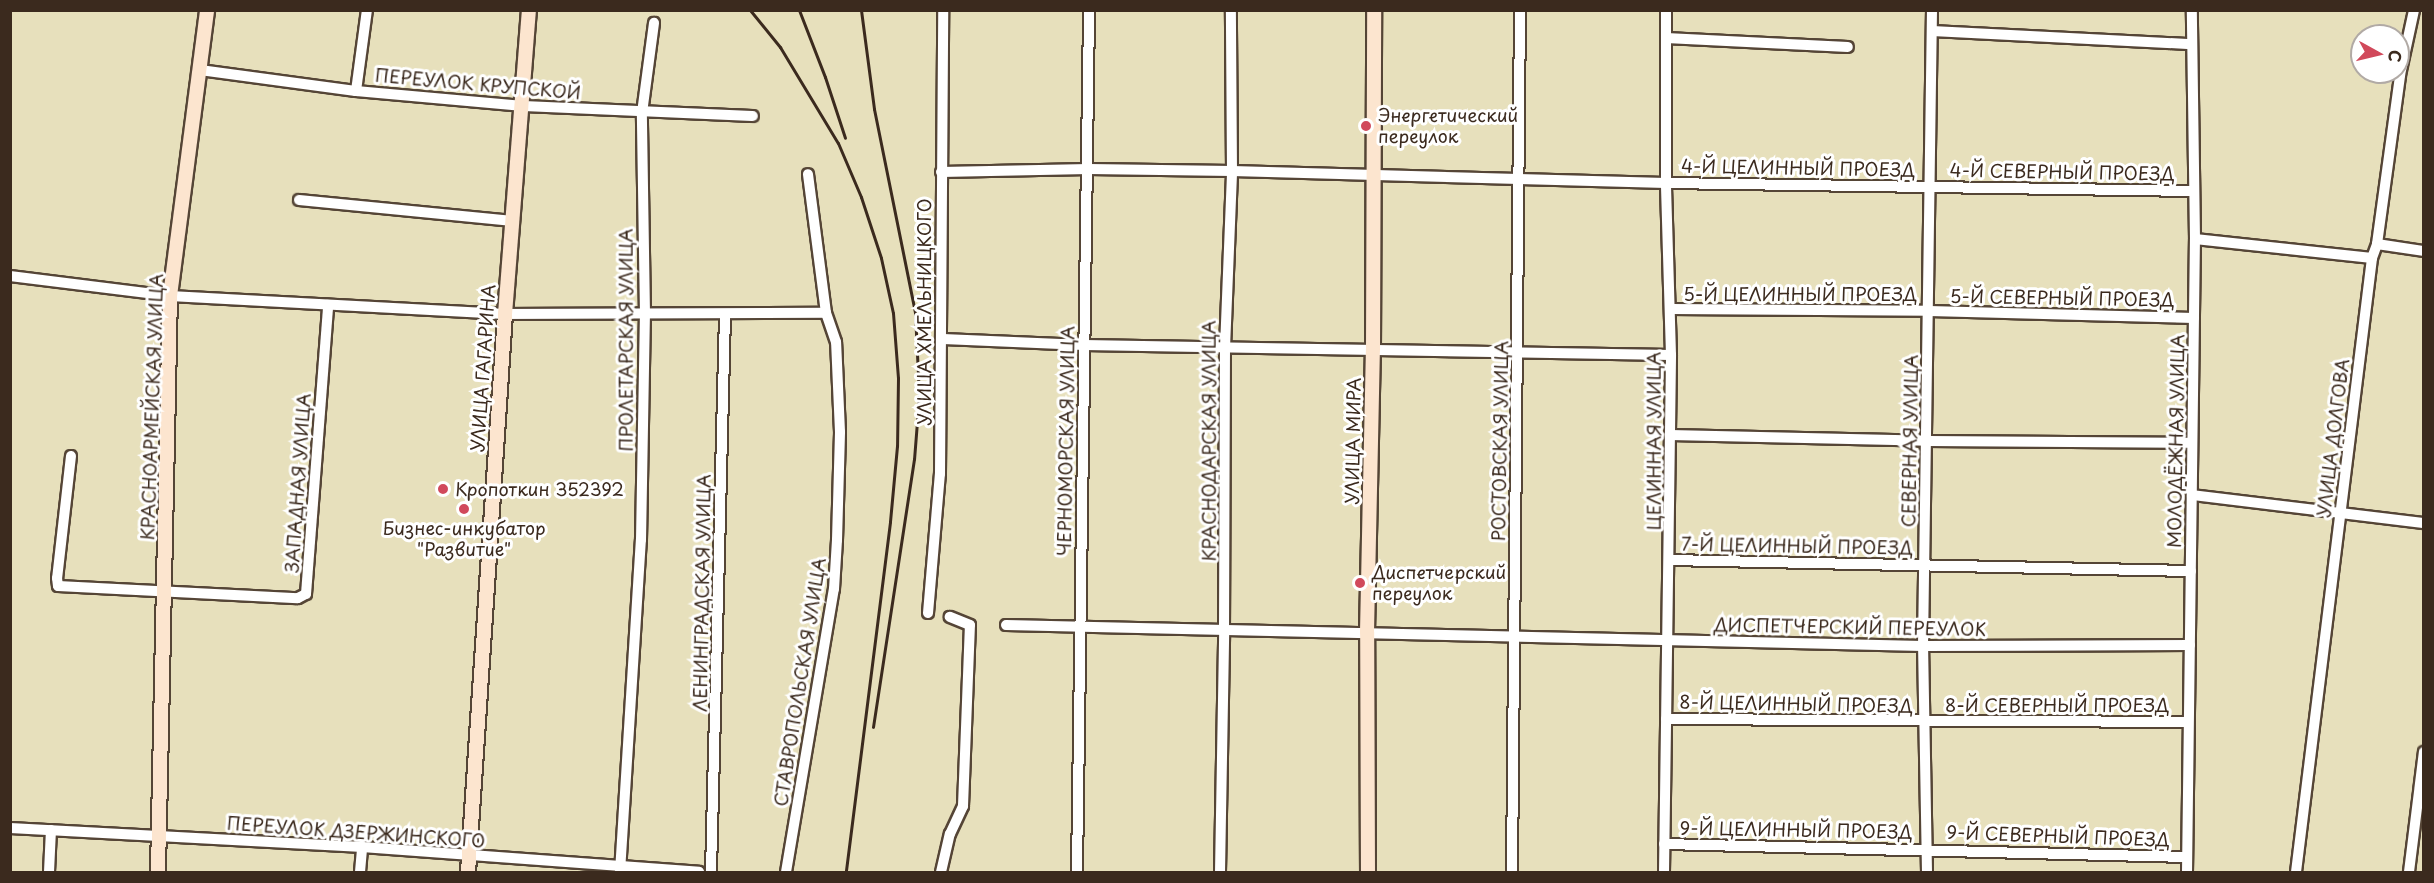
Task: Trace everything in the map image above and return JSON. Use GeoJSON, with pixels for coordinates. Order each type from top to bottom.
{"type":"FeatureCollection","features":[{"type":"Feature","properties":{"kind":"street","name":"КРАСНОАРМЕЙСКАЯ УЛИЦА"},"geometry":{"type":"LineString","coordinates":[[158,873],[170,296],[207,10]]}},
{"type":"Feature","properties":{"kind":"street"},"geometry":{"type":"LineString","coordinates":[[356,91],[367,10]]}},
{"type":"Feature","properties":{"kind":"street","name":"УЛИЦА ГАГАРИНА"},"geometry":{"type":"LineString","coordinates":[[468,873],[504,314],[523,106],[529,10]]}},
{"type":"Feature","properties":{"kind":"street","name":"УЛИЦА ХМЕЛЬНИЦКОГО"},"geometry":{"type":"LineString","coordinates":[[928,613],[940,474],[943,339],[940,172],[944,10]]}},
{"type":"Feature","properties":{"kind":"street","name":"ЧЕРНОМОРСКАЯ УЛИЦА"},"geometry":{"type":"LineString","coordinates":[[1077,873],[1084,345],[1089,169],[1089,10]]}},
{"type":"Feature","properties":{"kind":"street","name":"КРАСНОДАРСКАЯ УЛИЦА"},"geometry":{"type":"LineString","coordinates":[[1220,873],[1225,348],[1232,171],[1231,10]]}},
{"type":"Feature","properties":{"kind":"street","name":"УЛИЦА МИРА"},"geometry":{"type":"LineString","coordinates":[[1368,873],[1367,632],[1375,176],[1374,10]]}},
{"type":"Feature","properties":{"kind":"street","name":"РОСТОВСКАЯ УЛИЦА"},"geometry":{"type":"LineString","coordinates":[[1512,873],[1520,10]]}},
{"type":"Feature","properties":{"kind":"street","name":"ЦЕЛИННАЯ УЛИЦА"},"geometry":{"type":"LineString","coordinates":[[1664,873],[1671,435],[1671,309],[1666,183],[1666,10]]}},
{"type":"Feature","properties":{"kind":"street","name":"СЕВЕРНАЯ УЛИЦА"},"geometry":{"type":"LineString","coordinates":[[1927,873],[1923,646],[1928,441],[1932,10]]}},
{"type":"Feature","properties":{"kind":"street","name":"МОЛОДЁЖНАЯ УЛИЦА"},"geometry":{"type":"LineString","coordinates":[[2187,873],[2195,239],[2192,10]]}},
{"type":"Feature","properties":{"kind":"street","name":"УЛИЦА ДОЛГОВА"},"geometry":{"type":"LineString","coordinates":[[2296,873],[2372,258],[2378,244],[2400,75],[2414,10]]}},
{"type":"Feature","properties":{"kind":"street","name":"ПРОЛЕТАРСКАЯ УЛИЦА"},"geometry":{"type":"LineString","coordinates":[[620,870],[641,540],[645,315],[642,113],[654,23]]}},
{"type":"Feature","properties":{"kind":"street"},"geometry":{"type":"LineString","coordinates":[[1932,31],[2192,44]]}},
{"type":"Feature","properties":{"kind":"street"},"geometry":{"type":"LineString","coordinates":[[1666,38],[1848,47]]}},
{"type":"Feature","properties":{"kind":"street","name":"ПЕРЕУЛОК КРУПСКОЙ"},"geometry":{"type":"LineString","coordinates":[[200,70],[356,91],[523,106],[642,113],[753,116]]}},
{"type":"Feature","properties":{"kind":"street"},"geometry":{"type":"LineString","coordinates":[[940,172],[1089,169],[1232,171],[1666,183]]}},
{"type":"Feature","properties":{"kind":"street","name":"СТАВРОПОЛЬСКАЯ УЛИЦА"},"geometry":{"type":"LineString","coordinates":[[786,873],[835,570],[840,432],[836,342],[826,313],[808,174]]}},
{"type":"Feature","properties":{"kind":"street","name":"4-Й ЦЕЛИННЫЙ ПРОЕЗД"},"geometry":{"type":"LineString","coordinates":[[1666,183],[1929,186]]}},
{"type":"Feature","properties":{"kind":"street","name":"4-Й СЕВЕРНЫЙ ПРОЕЗД"},"geometry":{"type":"LineString","coordinates":[[1929,186],[2194,191]]}},
{"type":"Feature","properties":{"kind":"street"},"geometry":{"type":"LineString","coordinates":[[299,200],[513,221]]}},
{"type":"Feature","properties":{"kind":"street"},"geometry":{"type":"LineString","coordinates":[[2195,239],[2372,258]]}},
{"type":"Feature","properties":{"kind":"street"},"geometry":{"type":"LineString","coordinates":[[2378,244],[2424,251]]}},
{"type":"Feature","properties":{"kind":"street"},"geometry":{"type":"LineString","coordinates":[[10,276],[170,296],[504,314],[826,313]]}},
{"type":"Feature","properties":{"kind":"street","name":"ЗАПАДНАЯ УЛИЦА"},"geometry":{"type":"LineString","coordinates":[[165,590],[298,598],[306,594],[328,305]]}},
{"type":"Feature","properties":{"kind":"street","name":"5-Й ЦЕЛИННЫЙ ПРОЕЗД"},"geometry":{"type":"LineString","coordinates":[[1671,309],[1929,311]]}},
{"type":"Feature","properties":{"kind":"street","name":"5-Й СЕВЕРНЫЙ ПРОЕЗД"},"geometry":{"type":"LineString","coordinates":[[1929,311],[2194,318]]}},
{"type":"Feature","properties":{"kind":"street","name":"ЛЕНИНГРАДСКАЯ УЛИЦА"},"geometry":{"type":"LineString","coordinates":[[711,873],[726,314]]}},
{"type":"Feature","properties":{"kind":"street"},"geometry":{"type":"LineString","coordinates":[[943,339],[1084,345],[1671,355]]}},
{"type":"Feature","properties":{"kind":"street"},"geometry":{"type":"LineString","coordinates":[[1671,435],[1928,441],[2192,443]]}},
{"type":"Feature","properties":{"kind":"street"},"geometry":{"type":"LineString","coordinates":[[71,456],[58,586],[165,590]]}},
{"type":"Feature","properties":{"kind":"street"},"geometry":{"type":"LineString","coordinates":[[2192,495],[2424,523]]}},
{"type":"Feature","properties":{"kind":"street","name":"7-Й ЦЕЛИННЫЙ ПРОЕЗД"},"geometry":{"type":"LineString","coordinates":[[1670,560],[2191,571]]}},
{"type":"Feature","properties":{"kind":"street"},"geometry":{"type":"LineString","coordinates":[[941,873],[950,834],[963,806],[970,625],[950,617]]}},
{"type":"Feature","properties":{"kind":"street","name":"ДИСПЕТЧЕРСКИЙ ПЕРЕУЛОК"},"geometry":{"type":"LineString","coordinates":[[1006,626],[1224,632],[1367,632],[1515,638],[1923,646],[2190,645]]}},
{"type":"Feature","properties":{"kind":"street","name":"8-Й ЦЕЛИННЫЙ ПРОЕЗД"},"geometry":{"type":"LineString","coordinates":[[1666,718],[1925,722]]}},
{"type":"Feature","properties":{"kind":"street","name":"8-Й СЕВЕРНЫЙ ПРОЕЗД"},"geometry":{"type":"LineString","coordinates":[[1925,722],[2188,722]]}},
{"type":"Feature","properties":{"kind":"street"},"geometry":{"type":"LineString","coordinates":[[2409,873],[2424,752]]}},
{"type":"Feature","properties":{"kind":"street","name":"ПЕРЕУЛОК ДЗЕРЖИНСКОГО"},"geometry":{"type":"LineString","coordinates":[[10,828],[362,847],[620,870],[699,873]]}},
{"type":"Feature","properties":{"kind":"street"},"geometry":{"type":"LineString","coordinates":[[49,873],[51,830]]}},
{"type":"Feature","properties":{"kind":"street","name":"9-Й ЦЕЛИННЫЙ ПРОЕЗД"},"geometry":{"type":"LineString","coordinates":[[1665,844],[1927,849]]}},
{"type":"Feature","properties":{"kind":"street"},"geometry":{"type":"LineString","coordinates":[[360,873],[362,847]]}},
{"type":"Feature","properties":{"kind":"street","name":"9-Й СЕВЕРНЫЙ ПРОЕЗД"},"geometry":{"type":"LineString","coordinates":[[1927,849],[2187,857]]}},
{"type":"Feature","properties":{"kind":"railway"},"geometry":{"type":"LineString","coordinates":[[750,10],[780,47],[838,143],[861,197],[881,258],[893,313],[898,378],[897,446],[890,522],[846,872]]}},
{"type":"Feature","properties":{"kind":"railway"},"geometry":{"type":"LineString","coordinates":[[799,10],[825,77],[845,138]]}},
{"type":"Feature","properties":{"kind":"railway"},"geometry":{"type":"LineString","coordinates":[[861,10],[874,109],[915,313],[919,396],[914,459],[873,727]]}},
{"type":"Feature","properties":{"kind":"place","name":"Энергетический переулок"},"geometry":{"type":"Point","coordinates":[1366,126]}},
{"type":"Feature","properties":{"kind":"place","name":"Кропоткин 352392"},"geometry":{"type":"Point","coordinates":[443,489]}},
{"type":"Feature","properties":{"kind":"place","name":"Бизнес-инкубатор \"Развитие\""},"geometry":{"type":"Point","coordinates":[464,509]}},
{"type":"Feature","properties":{"kind":"place","name":"Диспетчерский переулок"},"geometry":{"type":"Point","coordinates":[1360,583]}}]}
